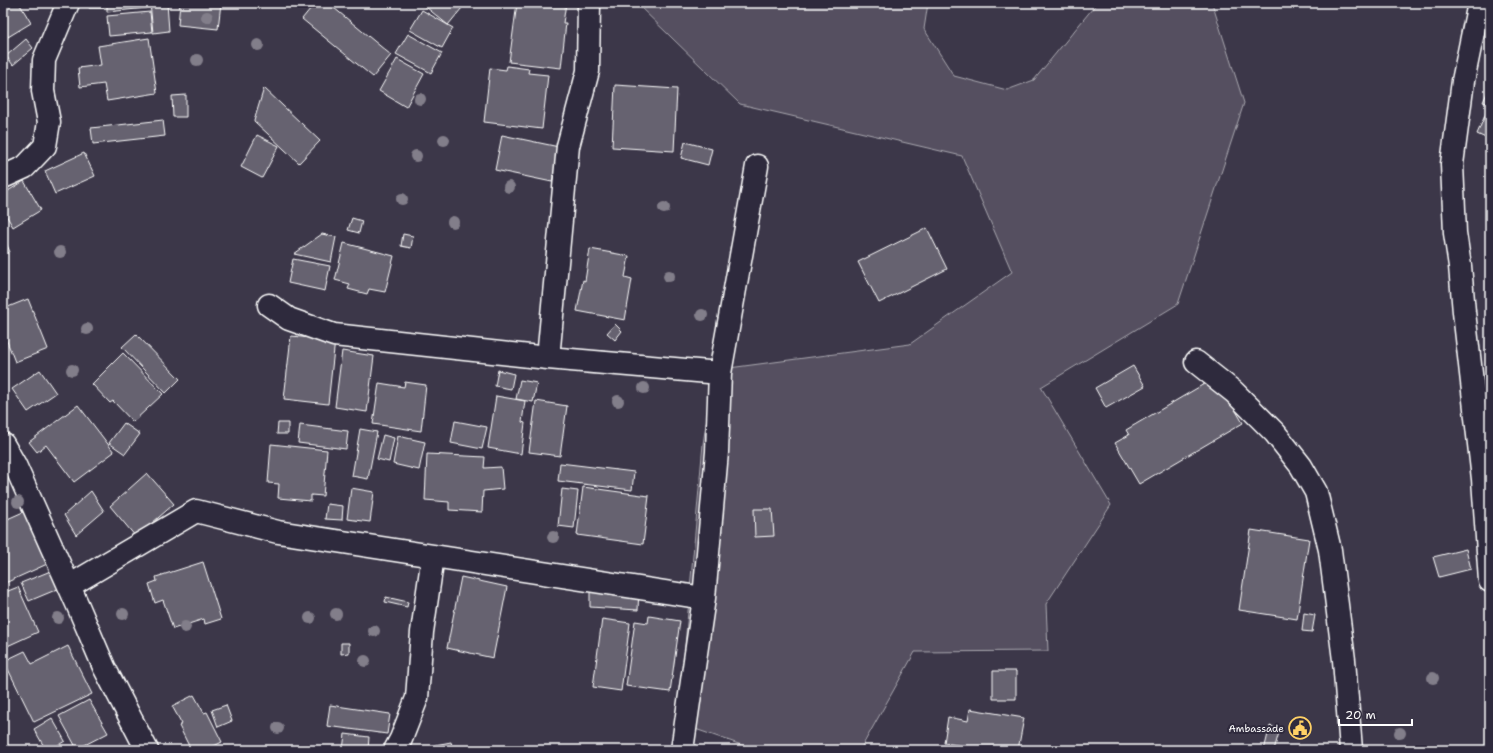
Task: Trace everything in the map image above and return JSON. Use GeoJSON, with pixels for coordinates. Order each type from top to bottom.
{"type":"FeatureCollection","features":[{"type":"Feature","properties":{"kind":"street"},"geometry":{"type":"LineString","coordinates":[[3,177],[25,166],[45,146],[49,122],[43,91],[44,60],[68,3]]}},
{"type":"Feature","properties":{"kind":"street"},"geometry":{"type":"LineString","coordinates":[[548,358],[568,146],[588,71],[589,3]]}},
{"type":"Feature","properties":{"kind":"street"},"geometry":{"type":"LineString","coordinates":[[1479,3],[1463,81],[1452,164],[1455,234],[1460,266],[1464,319],[1486,479],[1490,581]]}},
{"type":"Feature","properties":{"kind":"street"},"geometry":{"type":"LineString","coordinates":[[682,750],[704,598],[717,452],[720,373],[757,166]]}},
{"type":"Feature","properties":{"kind":"street"},"geometry":{"type":"LineString","coordinates":[[268,305],[290,319],[334,335],[548,358],[720,373]]}},
{"type":"Feature","properties":{"kind":"street"},"geometry":{"type":"LineString","coordinates":[[1196,362],[1234,392],[1275,433],[1301,466],[1316,492],[1330,550],[1344,660],[1352,750]]}},
{"type":"Feature","properties":{"kind":"street"},"geometry":{"type":"LineString","coordinates":[[3,444],[15,465],[104,667],[147,750]]}},
{"type":"Feature","properties":{"kind":"street"},"geometry":{"type":"LineString","coordinates":[[69,586],[196,511],[278,532],[704,598]]}},
{"type":"Feature","properties":{"kind":"street"},"geometry":{"type":"LineString","coordinates":[[395,750],[401,739],[417,698],[422,632],[433,556]]}},
{"type":"Feature","properties":{"kind":"shaded area"},"geometry":{"type":"Polygon","coordinates":[[[636,3],[928,3],[924,29],[954,76],[1007,90],[1034,80],[1097,3],[1212,3],[1244,103],[1178,304],[1041,387],[1111,505],[1046,604],[1048,651],[915,652],[860,750],[756,750],[678,723],[703,444],[714,370],[910,344],[1012,272],[962,156],[740,104],[636,3]]]}},
{"type":"Feature","properties":{"kind":"building"},"geometry":{"type":"Polygon","coordinates":[[[7,3],[19,3],[31,23],[8,37],[3,28],[3,6],[7,3]]]}},
{"type":"Feature","properties":{"kind":"building"},"geometry":{"type":"Polygon","coordinates":[[[89,3],[103,3],[103,8],[89,8],[89,3]]]}},
{"type":"Feature","properties":{"kind":"building"},"geometry":{"type":"Polygon","coordinates":[[[107,3],[147,3],[147,8],[107,12],[107,3]]]}},
{"type":"Feature","properties":{"kind":"building"},"geometry":{"type":"Polygon","coordinates":[[[150,3],[167,3],[169,31],[153,33],[150,3]]]}},
{"type":"Feature","properties":{"kind":"building"},"geometry":{"type":"Polygon","coordinates":[[[180,3],[221,3],[218,29],[178,25],[180,3]]]}},
{"type":"Feature","properties":{"kind":"building"},"geometry":{"type":"Polygon","coordinates":[[[315,3],[328,3],[391,55],[373,77],[302,19],[315,3]]]}},
{"type":"Feature","properties":{"kind":"building"},"geometry":{"type":"Polygon","coordinates":[[[421,3],[466,3],[448,25],[421,3]]]}},
{"type":"Feature","properties":{"kind":"building"},"geometry":{"type":"Polygon","coordinates":[[[517,3],[566,3],[563,23],[566,23],[561,68],[509,62],[517,3]]]}},
{"type":"Feature","properties":{"kind":"building"},"geometry":{"type":"Polygon","coordinates":[[[422,10],[453,28],[442,48],[410,30],[422,10]]]}},
{"type":"Feature","properties":{"kind":"building"},"geometry":{"type":"Polygon","coordinates":[[[150,12],[152,32],[109,36],[107,16],[150,12]]]}},
{"type":"Feature","properties":{"kind":"building"},"geometry":{"type":"Polygon","coordinates":[[[408,34],[442,53],[431,73],[396,54],[408,34]]]}},
{"type":"Feature","properties":{"kind":"building"},"geometry":{"type":"Polygon","coordinates":[[[149,38],[157,93],[107,101],[104,84],[80,87],[78,68],[101,65],[98,46],[149,38]]]}},
{"type":"Feature","properties":{"kind":"building"},"geometry":{"type":"Polygon","coordinates":[[[26,39],[33,48],[13,65],[6,56],[26,39]]]}},
{"type":"Feature","properties":{"kind":"building"},"geometry":{"type":"Polygon","coordinates":[[[397,59],[424,74],[406,107],[379,91],[397,59]]]}},
{"type":"Feature","properties":{"kind":"building"},"geometry":{"type":"Polygon","coordinates":[[[507,66],[529,69],[528,73],[548,75],[542,129],[484,122],[490,68],[506,70],[507,66]]]}},
{"type":"Feature","properties":{"kind":"building"},"geometry":{"type":"Polygon","coordinates":[[[615,85],[677,89],[674,151],[612,147],[615,85]]]}},
{"type":"Feature","properties":{"kind":"building"},"geometry":{"type":"Polygon","coordinates":[[[1490,86],[1490,104],[1483,102],[1490,86]]]}},
{"type":"Feature","properties":{"kind":"building"},"geometry":{"type":"Polygon","coordinates":[[[264,88],[320,141],[299,163],[254,121],[264,88]]]}},
{"type":"Feature","properties":{"kind":"building"},"geometry":{"type":"Polygon","coordinates":[[[186,95],[186,117],[173,117],[172,96],[186,95]]]}},
{"type":"Feature","properties":{"kind":"building"},"geometry":{"type":"Polygon","coordinates":[[[1490,104],[1490,140],[1477,134],[1490,104]]]}},
{"type":"Feature","properties":{"kind":"building"},"geometry":{"type":"Polygon","coordinates":[[[163,120],[165,136],[93,144],[91,128],[163,120]]]}},
{"type":"Feature","properties":{"kind":"building"},"geometry":{"type":"Polygon","coordinates":[[[257,135],[279,146],[262,178],[241,167],[257,135]]]}},
{"type":"Feature","properties":{"kind":"building"},"geometry":{"type":"Polygon","coordinates":[[[502,135],[559,147],[552,182],[495,170],[502,135]]]}},
{"type":"Feature","properties":{"kind":"building"},"geometry":{"type":"Polygon","coordinates":[[[685,142],[712,149],[708,165],[681,158],[685,142]]]}},
{"type":"Feature","properties":{"kind":"building"},"geometry":{"type":"Polygon","coordinates":[[[84,153],[95,176],[55,194],[45,171],[84,153]]]}},
{"type":"Feature","properties":{"kind":"building"},"geometry":{"type":"Polygon","coordinates":[[[24,181],[41,210],[13,227],[3,210],[3,194],[24,181]]]}},
{"type":"Feature","properties":{"kind":"building"},"geometry":{"type":"Polygon","coordinates":[[[352,218],[362,221],[359,233],[348,230],[352,218]]]}},
{"type":"Feature","properties":{"kind":"building"},"geometry":{"type":"Polygon","coordinates":[[[927,228],[947,269],[879,303],[858,262],[927,228]]]}},
{"type":"Feature","properties":{"kind":"building"},"geometry":{"type":"Polygon","coordinates":[[[322,234],[336,237],[331,262],[294,254],[322,234]]]}},
{"type":"Feature","properties":{"kind":"building"},"geometry":{"type":"Polygon","coordinates":[[[403,234],[413,236],[411,248],[401,246],[403,234]]]}},
{"type":"Feature","properties":{"kind":"building"},"geometry":{"type":"Polygon","coordinates":[[[3,236],[10,252],[3,255],[3,236]]]}},
{"type":"Feature","properties":{"kind":"building"},"geometry":{"type":"Polygon","coordinates":[[[344,243],[394,256],[385,292],[369,289],[367,294],[348,289],[350,284],[335,280],[344,243]]]}},
{"type":"Feature","properties":{"kind":"building"},"geometry":{"type":"Polygon","coordinates":[[[590,249],[629,256],[625,277],[632,279],[625,320],[577,311],[583,280],[585,281],[590,249]]]}},
{"type":"Feature","properties":{"kind":"building"},"geometry":{"type":"Polygon","coordinates":[[[293,259],[330,266],[325,291],[288,283],[293,259]]]}},
{"type":"Feature","properties":{"kind":"building"},"geometry":{"type":"Polygon","coordinates":[[[28,299],[48,349],[15,362],[3,331],[3,309],[28,299]]]}},
{"type":"Feature","properties":{"kind":"building"},"geometry":{"type":"Polygon","coordinates":[[[615,324],[622,331],[615,340],[607,333],[615,324]]]}},
{"type":"Feature","properties":{"kind":"building"},"geometry":{"type":"Polygon","coordinates":[[[136,334],[180,379],[166,393],[122,347],[136,334]]]}},
{"type":"Feature","properties":{"kind":"building"},"geometry":{"type":"Polygon","coordinates":[[[291,336],[335,340],[328,404],[284,399],[291,336]]]}},
{"type":"Feature","properties":{"kind":"building"},"geometry":{"type":"Polygon","coordinates":[[[342,351],[374,356],[367,412],[335,407],[342,351]]]}},
{"type":"Feature","properties":{"kind":"building"},"geometry":{"type":"Polygon","coordinates":[[[123,353],[163,394],[133,422],[113,401],[110,403],[92,384],[123,353]]]}},
{"type":"Feature","properties":{"kind":"building"},"geometry":{"type":"Polygon","coordinates":[[[1133,366],[1145,386],[1106,408],[1095,388],[1133,366]]]}},
{"type":"Feature","properties":{"kind":"building"},"geometry":{"type":"Polygon","coordinates":[[[40,370],[56,393],[28,412],[12,389],[40,370]]]}},
{"type":"Feature","properties":{"kind":"building"},"geometry":{"type":"Polygon","coordinates":[[[498,370],[514,374],[511,389],[495,386],[498,370]]]}},
{"type":"Feature","properties":{"kind":"building"},"geometry":{"type":"Polygon","coordinates":[[[1216,377],[1243,423],[1139,484],[1115,443],[1129,435],[1126,430],[1216,377]]]}},
{"type":"Feature","properties":{"kind":"building"},"geometry":{"type":"Polygon","coordinates":[[[520,380],[537,383],[533,402],[516,399],[520,380]]]}},
{"type":"Feature","properties":{"kind":"building"},"geometry":{"type":"Polygon","coordinates":[[[405,382],[426,385],[421,431],[373,424],[379,383],[404,387],[405,382]]]}},
{"type":"Feature","properties":{"kind":"building"},"geometry":{"type":"Polygon","coordinates":[[[496,396],[525,401],[522,422],[525,423],[521,454],[488,448],[496,396]]]}},
{"type":"Feature","properties":{"kind":"building"},"geometry":{"type":"Polygon","coordinates":[[[536,401],[567,406],[560,456],[529,452],[536,401]]]}},
{"type":"Feature","properties":{"kind":"building"},"geometry":{"type":"Polygon","coordinates":[[[78,405],[114,452],[74,482],[46,445],[37,452],[29,442],[78,405]]]}},
{"type":"Feature","properties":{"kind":"building"},"geometry":{"type":"Polygon","coordinates":[[[455,421],[487,427],[482,449],[451,443],[455,421]]]}},
{"type":"Feature","properties":{"kind":"building"},"geometry":{"type":"Polygon","coordinates":[[[124,423],[140,434],[125,454],[109,443],[124,423]]]}},
{"type":"Feature","properties":{"kind":"building"},"geometry":{"type":"Polygon","coordinates":[[[278,423],[288,423],[288,434],[277,434],[278,423]]]}},
{"type":"Feature","properties":{"kind":"building"},"geometry":{"type":"Polygon","coordinates":[[[300,425],[348,431],[346,449],[298,443],[300,425]]]}},
{"type":"Feature","properties":{"kind":"building"},"geometry":{"type":"Polygon","coordinates":[[[360,429],[377,432],[368,479],[352,476],[360,429]]]}},
{"type":"Feature","properties":{"kind":"building"},"geometry":{"type":"Polygon","coordinates":[[[383,435],[394,438],[389,462],[377,459],[383,435]]]}},
{"type":"Feature","properties":{"kind":"building"},"geometry":{"type":"Polygon","coordinates":[[[398,436],[425,442],[419,470],[393,464],[398,436]]]}},
{"type":"Feature","properties":{"kind":"building"},"geometry":{"type":"Polygon","coordinates":[[[271,444],[327,450],[323,496],[311,495],[311,501],[278,498],[279,484],[268,483],[271,444]]]}},
{"type":"Feature","properties":{"kind":"building"},"geometry":{"type":"Polygon","coordinates":[[[427,454],[485,457],[484,468],[501,467],[503,489],[483,491],[482,512],[449,510],[449,502],[425,500],[427,454]]]}},
{"type":"Feature","properties":{"kind":"building"},"geometry":{"type":"Polygon","coordinates":[[[560,463],[634,472],[632,490],[558,481],[560,463]]]}},
{"type":"Feature","properties":{"kind":"building"},"geometry":{"type":"Polygon","coordinates":[[[147,473],[174,504],[136,537],[110,506],[147,473]]]}},
{"type":"Feature","properties":{"kind":"building"},"geometry":{"type":"Polygon","coordinates":[[[583,487],[649,496],[643,544],[577,535],[583,487]]]}},
{"type":"Feature","properties":{"kind":"building"},"geometry":{"type":"Polygon","coordinates":[[[351,488],[374,492],[370,522],[347,519],[351,488]]]}},
{"type":"Feature","properties":{"kind":"building"},"geometry":{"type":"Polygon","coordinates":[[[562,489],[578,491],[574,528],[558,526],[562,489]]]}},
{"type":"Feature","properties":{"kind":"building"},"geometry":{"type":"Polygon","coordinates":[[[91,491],[104,511],[76,535],[64,515],[91,491]]]}},
{"type":"Feature","properties":{"kind":"building"},"geometry":{"type":"Polygon","coordinates":[[[327,504],[343,506],[342,520],[325,519],[327,504]]]}},
{"type":"Feature","properties":{"kind":"building"},"geometry":{"type":"Polygon","coordinates":[[[32,508],[56,560],[3,584],[3,521],[32,508]]]}},
{"type":"Feature","properties":{"kind":"building"},"geometry":{"type":"Polygon","coordinates":[[[754,509],[772,509],[774,536],[755,537],[754,509]]]}},
{"type":"Feature","properties":{"kind":"building"},"geometry":{"type":"Polygon","coordinates":[[[1251,530],[1309,539],[1297,619],[1239,610],[1251,530]]]}},
{"type":"Feature","properties":{"kind":"building"},"geometry":{"type":"Polygon","coordinates":[[[1466,549],[1471,569],[1439,577],[1433,557],[1466,549]]]}},
{"type":"Feature","properties":{"kind":"building"},"geometry":{"type":"Polygon","coordinates":[[[203,562],[221,619],[205,624],[204,619],[173,629],[163,600],[155,603],[149,584],[157,581],[156,577],[203,562]]]}},
{"type":"Feature","properties":{"kind":"building"},"geometry":{"type":"Polygon","coordinates":[[[58,568],[65,586],[29,601],[21,583],[58,568]]]}},
{"type":"Feature","properties":{"kind":"building"},"geometry":{"type":"Polygon","coordinates":[[[461,577],[507,587],[493,658],[447,648],[461,577]]]}},
{"type":"Feature","properties":{"kind":"building"},"geometry":{"type":"Polygon","coordinates":[[[590,586],[639,589],[638,610],[590,607],[590,586]]]}},
{"type":"Feature","properties":{"kind":"building"},"geometry":{"type":"Polygon","coordinates":[[[18,587],[38,632],[3,648],[3,593],[18,587]]]}},
{"type":"Feature","properties":{"kind":"building"},"geometry":{"type":"Polygon","coordinates":[[[386,597],[408,602],[407,607],[385,602],[386,597]]]}},
{"type":"Feature","properties":{"kind":"building"},"geometry":{"type":"Polygon","coordinates":[[[1304,613],[1315,615],[1312,632],[1302,631],[1304,613]]]}},
{"type":"Feature","properties":{"kind":"building"},"geometry":{"type":"Polygon","coordinates":[[[649,616],[680,621],[670,692],[626,686],[635,621],[648,623],[649,616]]]}},
{"type":"Feature","properties":{"kind":"building"},"geometry":{"type":"Polygon","coordinates":[[[602,619],[630,623],[621,691],[593,687],[602,619]]]}},
{"type":"Feature","properties":{"kind":"building"},"geometry":{"type":"Polygon","coordinates":[[[341,643],[349,643],[349,653],[341,654],[341,643]]]}},
{"type":"Feature","properties":{"kind":"building"},"geometry":{"type":"Polygon","coordinates":[[[68,646],[92,694],[34,722],[4,661],[25,651],[32,664],[68,646]]]}},
{"type":"Feature","properties":{"kind":"building"},"geometry":{"type":"Polygon","coordinates":[[[993,671],[1016,671],[1016,699],[993,699],[993,671]]]}},
{"type":"Feature","properties":{"kind":"building"},"geometry":{"type":"Polygon","coordinates":[[[194,695],[204,713],[207,712],[222,742],[206,750],[191,750],[179,726],[182,724],[172,706],[194,695]]]}},
{"type":"Feature","properties":{"kind":"building"},"geometry":{"type":"Polygon","coordinates":[[[89,700],[108,733],[77,749],[59,716],[89,700]]]}},
{"type":"Feature","properties":{"kind":"building"},"geometry":{"type":"Polygon","coordinates":[[[226,705],[232,721],[218,727],[212,710],[226,705]]]}},
{"type":"Feature","properties":{"kind":"building"},"geometry":{"type":"Polygon","coordinates":[[[330,705],[390,714],[387,734],[327,726],[330,705]]]}},
{"type":"Feature","properties":{"kind":"building"},"geometry":{"type":"Polygon","coordinates":[[[970,709],[1024,718],[1018,750],[963,750],[964,746],[944,743],[948,717],[968,721],[970,709]]]}},
{"type":"Feature","properties":{"kind":"building"},"geometry":{"type":"Polygon","coordinates":[[[52,718],[65,741],[50,750],[46,750],[34,729],[52,718]]]}},
{"type":"Feature","properties":{"kind":"building"},"geometry":{"type":"Polygon","coordinates":[[[1270,726],[1280,729],[1274,750],[1264,750],[1270,726]]]}},
{"type":"Feature","properties":{"kind":"building"},"geometry":{"type":"Polygon","coordinates":[[[345,734],[369,737],[368,750],[343,750],[345,734]]]}},
{"type":"Feature","properties":{"kind":"building"},"geometry":{"type":"Polygon","coordinates":[[[451,742],[453,750],[436,750],[435,745],[451,742]]]}},
{"type":"Feature","properties":{"kind":"place","name":"Ambassade"},"geometry":{"type":"Point","coordinates":[1300,728]}}]}
